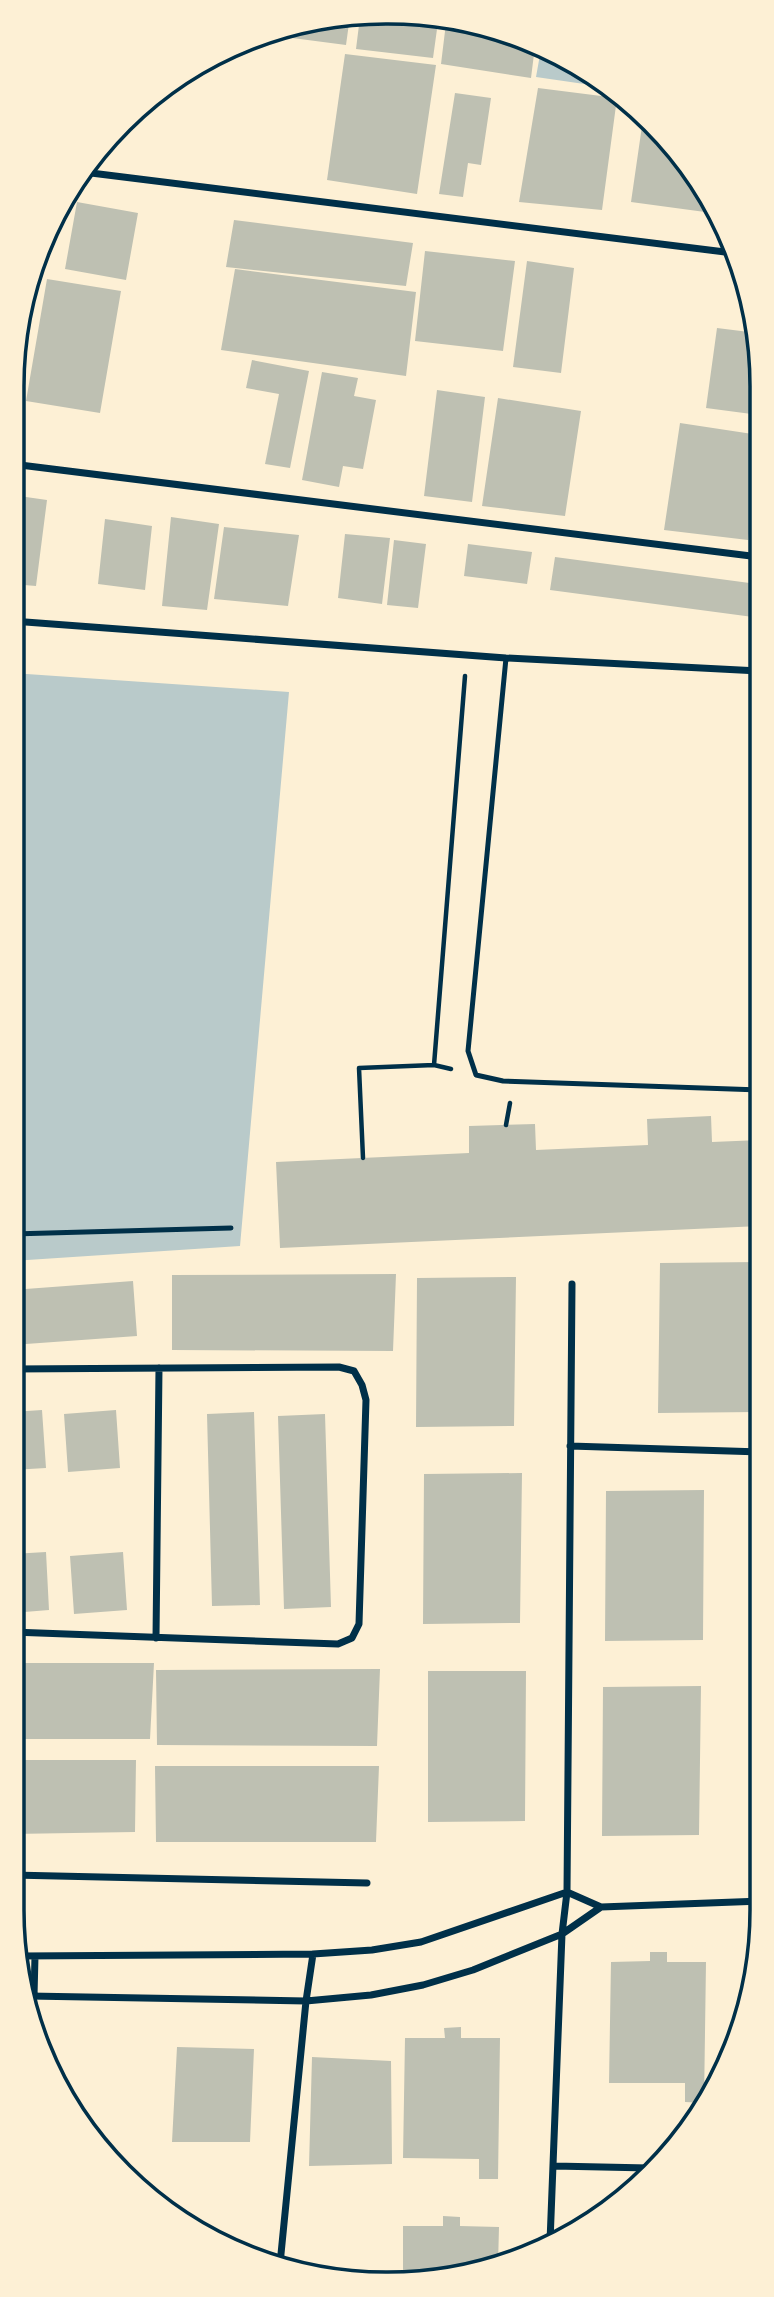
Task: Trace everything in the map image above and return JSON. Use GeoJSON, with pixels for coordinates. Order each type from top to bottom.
{"type":"FeatureCollection","features":[{"type":"Feature","properties":{"kind":"street"},"geometry":{"type":"LineString","coordinates":[[94,173],[723,252]]}},
{"type":"Feature","properties":{"kind":"street"},"geometry":{"type":"LineString","coordinates":[[25,466],[749,556]]}},
{"type":"Feature","properties":{"kind":"street"},"geometry":{"type":"LineString","coordinates":[[25,622],[506,658],[749,670]]}},
{"type":"Feature","properties":{"kind":"street"},"geometry":{"type":"LineString","coordinates":[[550,2233],[562,1934],[567,1892],[572,1284]]}},
{"type":"Feature","properties":{"kind":"street"},"geometry":{"type":"LineString","coordinates":[[25,1369],[339,1367],[354,1371],[366,1400],[359,1624],[352,1638],[338,1644],[25,1633]]}},
{"type":"Feature","properties":{"kind":"street"},"geometry":{"type":"LineString","coordinates":[[156,1638],[159,1368]]}},
{"type":"Feature","properties":{"kind":"street"},"geometry":{"type":"LineString","coordinates":[[570,1446],[749,1452]]}},
{"type":"Feature","properties":{"kind":"street"},"geometry":{"type":"LineString","coordinates":[[25,1875],[367,1883]]}},
{"type":"Feature","properties":{"kind":"street"},"geometry":{"type":"LineString","coordinates":[[28,1956],[313,1954],[372,1950],[421,1942],[567,1892],[601,1907],[749,1901]]}},
{"type":"Feature","properties":{"kind":"street"},"geometry":{"type":"LineString","coordinates":[[35,1996],[306,2001],[371,1996],[423,1985],[473,1970],[562,1934],[601,1907]]}},
{"type":"Feature","properties":{"kind":"street"},"geometry":{"type":"LineString","coordinates":[[281,2256],[313,1954]]}},
{"type":"Feature","properties":{"kind":"street"},"geometry":{"type":"LineString","coordinates":[[33,1988],[36,1955]]}},
{"type":"Feature","properties":{"kind":"street"},"geometry":{"type":"LineString","coordinates":[[554,2166],[641,2168]]}},
{"type":"Feature","properties":{"kind":"lane"},"geometry":{"type":"LineString","coordinates":[[506,658],[468,1051],[476,1075],[503,1081],[749,1090]]}},
{"type":"Feature","properties":{"kind":"lane"},"geometry":{"type":"LineString","coordinates":[[25,1234],[230,1228]]}},
{"type":"Feature","properties":{"kind":"path"},"geometry":{"type":"LineString","coordinates":[[363,1158],[359,1068],[434,1065],[466,654]]}},
{"type":"Feature","properties":{"kind":"shaded area"},"geometry":{"type":"Polygon","coordinates":[[[539,58],[585,84],[536,77],[539,58]]]}},
{"type":"Feature","properties":{"kind":"shaded area"},"geometry":{"type":"Polygon","coordinates":[[[25,674],[289,692],[240,1246],[25,1260],[25,674]]]}},
{"type":"Feature","properties":{"kind":"building"},"geometry":{"type":"Polygon","coordinates":[[[387,24],[437,28],[433,58],[356,49],[359,26],[387,24]]]}},
{"type":"Feature","properties":{"kind":"building"},"geometry":{"type":"Polygon","coordinates":[[[348,27],[346,45],[290,38],[348,27]]]}},
{"type":"Feature","properties":{"kind":"building"},"geometry":{"type":"Polygon","coordinates":[[[445,29],[481,37],[534,56],[531,78],[441,64],[445,29]]]}},
{"type":"Feature","properties":{"kind":"building"},"geometry":{"type":"Polygon","coordinates":[[[345,54],[436,65],[417,194],[327,180],[345,54]]]}},
{"type":"Feature","properties":{"kind":"building"},"geometry":{"type":"Polygon","coordinates":[[[538,88],[604,96],[616,106],[602,210],[519,202],[538,88]]]}},
{"type":"Feature","properties":{"kind":"building"},"geometry":{"type":"Polygon","coordinates":[[[455,93],[491,98],[481,165],[468,163],[463,197],[439,194],[455,93]]]}},
{"type":"Feature","properties":{"kind":"building"},"geometry":{"type":"Polygon","coordinates":[[[641,129],[675,166],[704,212],[631,202],[641,129]]]}},
{"type":"Feature","properties":{"kind":"building"},"geometry":{"type":"Polygon","coordinates":[[[77,202],[138,213],[126,280],[65,269],[77,202]]]}},
{"type":"Feature","properties":{"kind":"building"},"geometry":{"type":"Polygon","coordinates":[[[234,220],[413,243],[406,286],[226,267],[234,220]]]}},
{"type":"Feature","properties":{"kind":"building"},"geometry":{"type":"Polygon","coordinates":[[[425,251],[515,261],[503,351],[415,341],[425,251]]]}},
{"type":"Feature","properties":{"kind":"building"},"geometry":{"type":"Polygon","coordinates":[[[527,261],[574,268],[561,373],[513,367],[527,261]]]}},
{"type":"Feature","properties":{"kind":"building"},"geometry":{"type":"Polygon","coordinates":[[[235,269],[416,292],[406,376],[221,350],[235,269]]]}},
{"type":"Feature","properties":{"kind":"building"},"geometry":{"type":"Polygon","coordinates":[[[47,279],[121,291],[100,413],[26,401],[47,279]]]}},
{"type":"Feature","properties":{"kind":"building"},"geometry":{"type":"Polygon","coordinates":[[[717,328],[745,331],[749,363],[749,414],[706,408],[717,328]]]}},
{"type":"Feature","properties":{"kind":"building"},"geometry":{"type":"Polygon","coordinates":[[[252,360],[309,371],[290,468],[265,464],[279,394],[246,388],[252,360]]]}},
{"type":"Feature","properties":{"kind":"building"},"geometry":{"type":"Polygon","coordinates":[[[322,372],[358,378],[354,396],[376,400],[363,469],[343,466],[339,487],[302,480],[322,372]]]}},
{"type":"Feature","properties":{"kind":"building"},"geometry":{"type":"Polygon","coordinates":[[[437,390],[485,397],[472,502],[424,496],[437,390]]]}},
{"type":"Feature","properties":{"kind":"building"},"geometry":{"type":"Polygon","coordinates":[[[498,398],[581,411],[565,516],[482,506],[498,398]]]}},
{"type":"Feature","properties":{"kind":"building"},"geometry":{"type":"Polygon","coordinates":[[[680,423],[749,433],[748,540],[664,530],[680,423]]]}},
{"type":"Feature","properties":{"kind":"building"},"geometry":{"type":"Polygon","coordinates":[[[25,497],[47,500],[36,586],[25,585],[25,497]]]}},
{"type":"Feature","properties":{"kind":"building"},"geometry":{"type":"Polygon","coordinates":[[[171,517],[219,524],[207,610],[162,606],[171,517]]]}},
{"type":"Feature","properties":{"kind":"building"},"geometry":{"type":"Polygon","coordinates":[[[105,519],[152,526],[145,590],[98,584],[105,519]]]}},
{"type":"Feature","properties":{"kind":"building"},"geometry":{"type":"Polygon","coordinates":[[[224,527],[299,535],[288,606],[214,599],[224,527]]]}},
{"type":"Feature","properties":{"kind":"building"},"geometry":{"type":"Polygon","coordinates":[[[345,534],[390,538],[382,604],[338,598],[345,534]]]}},
{"type":"Feature","properties":{"kind":"building"},"geometry":{"type":"Polygon","coordinates":[[[394,540],[426,544],[418,608],[387,605],[394,540]]]}},
{"type":"Feature","properties":{"kind":"building"},"geometry":{"type":"Polygon","coordinates":[[[468,544],[532,552],[527,584],[464,576],[468,544]]]}},
{"type":"Feature","properties":{"kind":"building"},"geometry":{"type":"Polygon","coordinates":[[[555,557],[749,583],[749,616],[550,590],[555,557]]]}},
{"type":"Feature","properties":{"kind":"building"},"geometry":{"type":"Polygon","coordinates":[[[711,1116],[712,1142],[749,1140],[749,1227],[280,1248],[276,1162],[469,1153],[469,1126],[535,1124],[536,1150],[648,1145],[647,1119],[711,1116]]]}},
{"type":"Feature","properties":{"kind":"building"},"geometry":{"type":"Polygon","coordinates":[[[749,1262],[749,1412],[658,1413],[660,1263],[749,1262]]]}},
{"type":"Feature","properties":{"kind":"building"},"geometry":{"type":"Polygon","coordinates":[[[396,1274],[393,1351],[172,1350],[172,1275],[396,1274]]]}},
{"type":"Feature","properties":{"kind":"building"},"geometry":{"type":"Polygon","coordinates":[[[516,1277],[514,1426],[416,1427],[417,1278],[516,1277]]]}},
{"type":"Feature","properties":{"kind":"building"},"geometry":{"type":"Polygon","coordinates":[[[133,1281],[137,1336],[25,1344],[25,1289],[133,1281]]]}},
{"type":"Feature","properties":{"kind":"building"},"geometry":{"type":"Polygon","coordinates":[[[42,1410],[46,1468],[25,1469],[25,1411],[42,1410]]]}},
{"type":"Feature","properties":{"kind":"building"},"geometry":{"type":"Polygon","coordinates":[[[116,1410],[120,1468],[68,1472],[64,1414],[116,1410]]]}},
{"type":"Feature","properties":{"kind":"building"},"geometry":{"type":"Polygon","coordinates":[[[254,1412],[260,1605],[212,1606],[207,1414],[254,1412]]]}},
{"type":"Feature","properties":{"kind":"building"},"geometry":{"type":"Polygon","coordinates":[[[325,1414],[331,1607],[284,1609],[278,1416],[325,1414]]]}},
{"type":"Feature","properties":{"kind":"building"},"geometry":{"type":"Polygon","coordinates":[[[522,1473],[520,1623],[423,1624],[424,1474],[522,1473]]]}},
{"type":"Feature","properties":{"kind":"building"},"geometry":{"type":"Polygon","coordinates":[[[704,1490],[703,1640],[605,1641],[606,1491],[704,1490]]]}},
{"type":"Feature","properties":{"kind":"building"},"geometry":{"type":"Polygon","coordinates":[[[46,1552],[49,1610],[25,1612],[25,1553],[46,1552]]]}},
{"type":"Feature","properties":{"kind":"building"},"geometry":{"type":"Polygon","coordinates":[[[123,1552],[127,1610],[74,1614],[70,1556],[123,1552]]]}},
{"type":"Feature","properties":{"kind":"building"},"geometry":{"type":"Polygon","coordinates":[[[25,1663],[154,1663],[150,1739],[25,1739],[25,1663]]]}},
{"type":"Feature","properties":{"kind":"building"},"geometry":{"type":"Polygon","coordinates":[[[380,1669],[377,1746],[157,1745],[156,1670],[380,1669]]]}},
{"type":"Feature","properties":{"kind":"building"},"geometry":{"type":"Polygon","coordinates":[[[428,1671],[526,1671],[525,1821],[428,1822],[428,1671]]]}},
{"type":"Feature","properties":{"kind":"building"},"geometry":{"type":"Polygon","coordinates":[[[701,1686],[699,1835],[602,1836],[603,1687],[701,1686]]]}},
{"type":"Feature","properties":{"kind":"building"},"geometry":{"type":"Polygon","coordinates":[[[25,1760],[136,1760],[135,1832],[25,1834],[25,1760]]]}},
{"type":"Feature","properties":{"kind":"building"},"geometry":{"type":"Polygon","coordinates":[[[155,1766],[379,1766],[376,1842],[156,1842],[155,1766]]]}},
{"type":"Feature","properties":{"kind":"building"},"geometry":{"type":"Polygon","coordinates":[[[650,1952],[667,1952],[667,1962],[706,1962],[704,2085],[694,2102],[685,2102],[685,2083],[609,2083],[611,1962],[650,1961],[650,1952]]]}},
{"type":"Feature","properties":{"kind":"building"},"geometry":{"type":"Polygon","coordinates":[[[461,2027],[461,2038],[500,2038],[498,2179],[479,2179],[479,2159],[403,2158],[405,2038],[445,2038],[444,2028],[461,2027]]]}},
{"type":"Feature","properties":{"kind":"building"},"geometry":{"type":"Polygon","coordinates":[[[177,2047],[254,2049],[250,2142],[172,2142],[177,2047]]]}},
{"type":"Feature","properties":{"kind":"building"},"geometry":{"type":"Polygon","coordinates":[[[312,2057],[391,2061],[392,2164],[309,2166],[312,2057]]]}},
{"type":"Feature","properties":{"kind":"building"},"geometry":{"type":"Polygon","coordinates":[[[443,2216],[460,2217],[460,2226],[499,2227],[498,2255],[458,2266],[403,2272],[403,2226],[443,2226],[443,2216]]]}}]}
